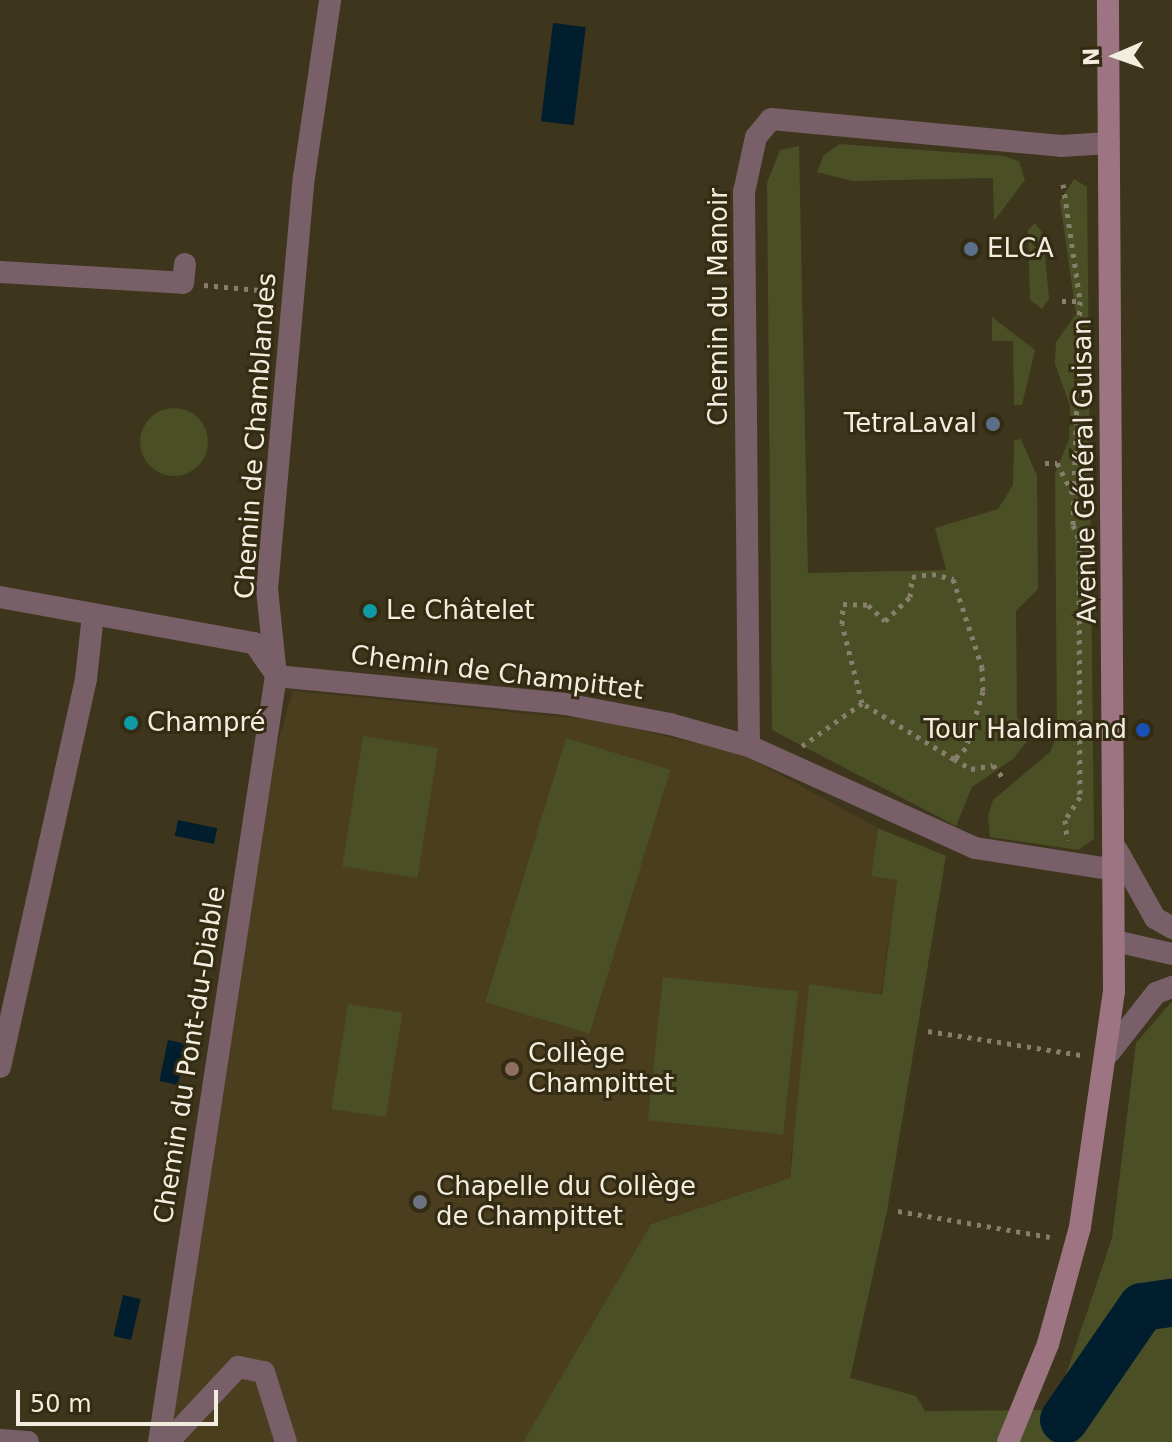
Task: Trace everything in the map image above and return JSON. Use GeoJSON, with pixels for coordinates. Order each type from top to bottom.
{"type":"FeatureCollection","features":[{"type":"Feature","properties":{"kind":"main road","name":"Avenue Général Guisan"},"geometry":{"type":"LineString","coordinates":[[1008,1442],[1021,1416],[1080,1227],[1109,1053],[1117,860],[1108,0]]}},
{"type":"Feature","properties":{"kind":"street","name":"Chemin de Chamblandes"},"geometry":{"type":"LineString","coordinates":[[276,676],[267,589],[294,294],[330,0]]}},
{"type":"Feature","properties":{"kind":"street","name":"Chemin du Manoir"},"geometry":{"type":"LineString","coordinates":[[749,746],[744,192],[756,137],[771,119],[1052,145],[1109,143]]}},
{"type":"Feature","properties":{"kind":"street"},"geometry":{"type":"LineString","coordinates":[[0,272],[184,273]]}},
{"type":"Feature","properties":{"kind":"street"},"geometry":{"type":"LineString","coordinates":[[0,597],[254,643],[276,676]]}},
{"type":"Feature","properties":{"kind":"street"},"geometry":{"type":"LineString","coordinates":[[0,1067],[86,679],[93,615]]}},
{"type":"Feature","properties":{"kind":"street","name":"Chemin de Champittet"},"geometry":{"type":"LineString","coordinates":[[276,676],[565,704],[749,746],[975,848],[1117,860]]}},
{"type":"Feature","properties":{"kind":"street","name":"Chemin du Pont-du-Diable"},"geometry":{"type":"LineString","coordinates":[[159,1442],[276,676]]}},
{"type":"Feature","properties":{"kind":"street"},"geometry":{"type":"LineString","coordinates":[[1117,860],[1155,918],[1172,928]]}},
{"type":"Feature","properties":{"kind":"street"},"geometry":{"type":"LineString","coordinates":[[1115,941],[1172,954]]}},
{"type":"Feature","properties":{"kind":"street"},"geometry":{"type":"LineString","coordinates":[[1109,1053],[1156,993],[1172,987]]}},
{"type":"Feature","properties":{"kind":"street"},"geometry":{"type":"LineString","coordinates":[[168,1442],[238,1367],[264,1372],[286,1442]]}},
{"type":"Feature","properties":{"kind":"street"},"geometry":{"type":"LineString","coordinates":[[0,1440],[28,1442]]}},
{"type":"Feature","properties":{"kind":"path"},"geometry":{"type":"LineString","coordinates":[[1063,184],[1080,301],[1079,506],[1073,525],[1079,540],[1080,797],[1065,820],[1068,848],[1077,849]]}},
{"type":"Feature","properties":{"kind":"path"},"geometry":{"type":"LineString","coordinates":[[184,273],[294,294]]}},
{"type":"Feature","properties":{"kind":"path"},"geometry":{"type":"LineString","coordinates":[[1062,301],[1080,301]]}},
{"type":"Feature","properties":{"kind":"path"},"geometry":{"type":"LineString","coordinates":[[1045,463],[1057,463],[1079,506]]}},
{"type":"Feature","properties":{"kind":"path"},"geometry":{"type":"LineString","coordinates":[[954,759],[966,748],[983,691],[953,579],[912,577],[910,597],[885,621],[868,605],[843,604],[862,703],[954,759],[971,769],[993,765],[1003,778]]}},
{"type":"Feature","properties":{"kind":"path"},"geometry":{"type":"LineString","coordinates":[[787,764],[809,735],[862,703]]}},
{"type":"Feature","properties":{"kind":"path"},"geometry":{"type":"LineString","coordinates":[[928,1031],[1084,1055]]}},
{"type":"Feature","properties":{"kind":"path"},"geometry":{"type":"LineString","coordinates":[[898,1211],[1049,1242]]}},
{"type":"Feature","properties":{"kind":"shaded area","name":"Collège Champittet"},"geometry":{"type":"Polygon","coordinates":[[[293,691],[602,721],[742,754],[878,828],[871,876],[897,879],[881,995],[791,1152],[790,1178],[651,1224],[523,1442],[166,1442],[270,769],[293,691]]]}},
{"type":"Feature","properties":{"kind":"green space"},"geometry":{"type":"Polygon","coordinates":[[[840,144],[1004,156],[1019,161],[1025,180],[994,221],[993,178],[852,181],[817,172],[824,155],[840,144]]]}},
{"type":"Feature","properties":{"kind":"green space"},"geometry":{"type":"Polygon","coordinates":[[[799,146],[808,573],[946,570],[935,528],[998,509],[1013,485],[1014,440],[1021,439],[1037,476],[1038,589],[1016,611],[1017,718],[1034,733],[1013,759],[972,787],[956,826],[772,730],[767,183],[780,150],[799,146]]]}},
{"type":"Feature","properties":{"kind":"green space"},"geometry":{"type":"Polygon","coordinates":[[[1074,179],[1087,187],[1094,839],[1078,850],[990,837],[988,816],[993,800],[1050,752],[1057,735],[1055,474],[1069,440],[1070,406],[1055,364],[1056,342],[1076,314],[1060,201],[1074,179]]]}},
{"type":"Feature","properties":{"kind":"green space"},"geometry":{"type":"Polygon","coordinates":[[[1035,223],[1043,234],[1049,299],[1042,309],[1030,300],[1028,230],[1035,223]]]}},
{"type":"Feature","properties":{"kind":"green space"},"geometry":{"type":"Polygon","coordinates":[[[992,317],[1035,350],[1022,405],[1014,405],[1013,341],[992,341],[992,317]]]}},
{"type":"Feature","properties":{"kind":"green space"},"geometry":{"type":"Polygon","coordinates":[[[174,408],[198,418],[208,442],[198,466],[174,476],[150,466],[140,442],[150,418],[174,408]]]}},
{"type":"Feature","properties":{"kind":"green space"},"geometry":{"type":"Polygon","coordinates":[[[363,736],[438,748],[417,878],[342,866],[363,736]]]}},
{"type":"Feature","properties":{"kind":"green space"},"geometry":{"type":"Polygon","coordinates":[[[566,738],[670,770],[590,1034],[485,1002],[566,738]]]}},
{"type":"Feature","properties":{"kind":"green space"},"geometry":{"type":"Polygon","coordinates":[[[878,828],[946,856],[887,1211],[850,1378],[916,1396],[925,1411],[1054,1410],[1112,1238],[1136,1043],[1172,1001],[1172,1442],[523,1442],[651,1224],[790,1178],[809,984],[882,995],[897,880],[871,876],[878,828]]]}},
{"type":"Feature","properties":{"kind":"green space"},"geometry":{"type":"Polygon","coordinates":[[[663,977],[798,991],[783,1134],[648,1120],[663,977]]]}},
{"type":"Feature","properties":{"kind":"green space"},"geometry":{"type":"Polygon","coordinates":[[[348,1004],[402,1013],[386,1117],[331,1109],[348,1004]]]}},
{"type":"Feature","properties":{"kind":"water"},"geometry":{"type":"Polygon","coordinates":[[[553,23],[586,27],[574,125],[541,121],[553,23]]]}},
{"type":"Feature","properties":{"kind":"water"},"geometry":{"type":"Polygon","coordinates":[[[178,820],[217,828],[214,844],[175,836],[178,820]]]}},
{"type":"Feature","properties":{"kind":"water"},"geometry":{"type":"Polygon","coordinates":[[[168,1040],[187,1044],[178,1085],[159,1081],[168,1040]]]}},
{"type":"Feature","properties":{"kind":"water"},"geometry":{"type":"Polygon","coordinates":[[[123,1295],[141,1299],[131,1340],[114,1336],[123,1295]]]}},
{"type":"Feature","properties":{"kind":"waterway"},"geometry":{"type":"LineString","coordinates":[[1064,1420],[1142,1307],[1172,1303]]}},
{"type":"Feature","properties":{"kind":"place","name":"ELCA"},"geometry":{"type":"Point","coordinates":[971,249]}},
{"type":"Feature","properties":{"kind":"place","name":"TetraLaval"},"geometry":{"type":"Point","coordinates":[993,424]}},
{"type":"Feature","properties":{"kind":"place","name":"Le Châtelet"},"geometry":{"type":"Point","coordinates":[370,611]}},
{"type":"Feature","properties":{"kind":"place","name":"Champré"},"geometry":{"type":"Point","coordinates":[131,723]}},
{"type":"Feature","properties":{"kind":"place","name":"Tour Haldimand"},"geometry":{"type":"Point","coordinates":[1143,730]}},
{"type":"Feature","properties":{"kind":"place","name":"Collège Champittet"},"geometry":{"type":"Point","coordinates":[512,1069]}},
{"type":"Feature","properties":{"kind":"place","name":"Chapelle du Collège de Champittet"},"geometry":{"type":"Point","coordinates":[420,1202]}}]}
